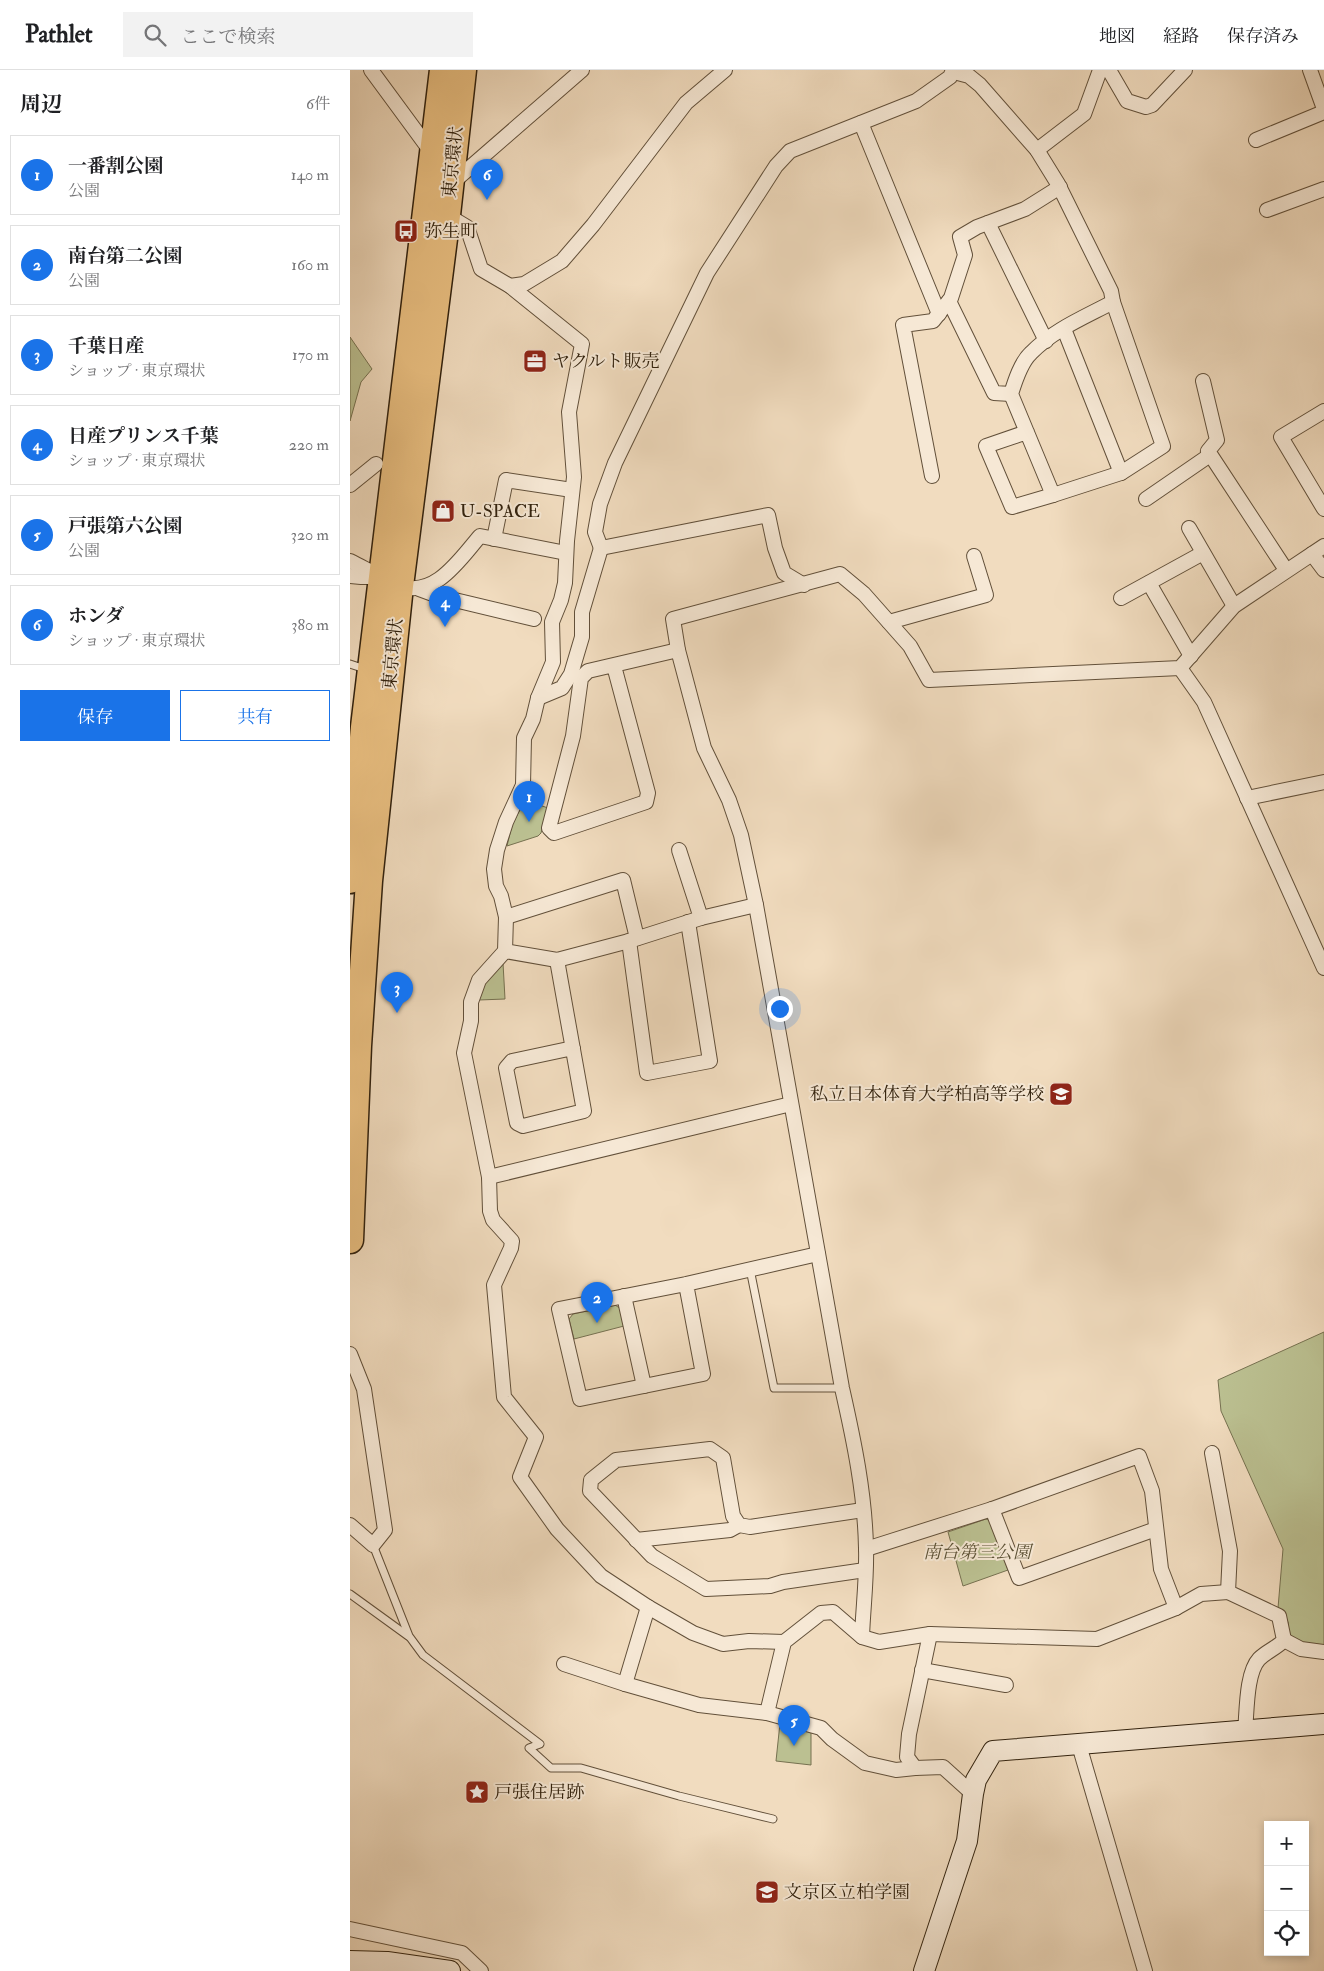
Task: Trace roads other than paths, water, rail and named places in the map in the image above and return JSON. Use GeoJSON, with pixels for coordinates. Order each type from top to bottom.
{"type":"FeatureCollection","features":[{"type":"Feature","properties":{"kind":"highway","name":"東京環状"},"geometry":{"type":"LineString","coordinates":[[350,880],[364,727],[400,584],[432,153],[443,70]]}},
{"type":"Feature","properties":{"kind":"highway","name":"東京環状"},"geometry":{"type":"LineString","coordinates":[[350,1240],[358,1046],[369,881],[400,584],[447,215],[463,70]]}},
{"type":"Feature","properties":{"kind":"street"},"geometry":{"type":"LineString","coordinates":[[371,70],[432,153]]}},
{"type":"Feature","properties":{"kind":"street"},"geometry":{"type":"LineString","coordinates":[[449,185],[582,70]]}},
{"type":"Feature","properties":{"kind":"street"},"geometry":{"type":"LineString","coordinates":[[510,286],[524,284],[562,261],[594,225],[686,103],[725,70]]}},
{"type":"Feature","properties":{"kind":"street"},"geometry":{"type":"LineString","coordinates":[[1037,150],[1084,114],[1100,70]]}},
{"type":"Feature","properties":{"kind":"street"},"geometry":{"type":"LineString","coordinates":[[1109,70],[1127,101],[1146,107],[1152,106],[1185,70]]}},
{"type":"Feature","properties":{"kind":"street"},"geometry":{"type":"LineString","coordinates":[[1256,140],[1324,111],[1310,70]]}},
{"type":"Feature","properties":{"kind":"street"},"geometry":{"type":"LineString","coordinates":[[538,698],[562,688],[566,685],[571,674],[582,637],[582,612],[601,548],[595,532],[600,504],[615,463],[707,273],[776,166],[790,151],[916,101],[934,90],[950,77],[954,71],[969,76],[980,84],[1037,150],[1060,187],[1111,291],[1113,302],[1164,446],[1121,473],[1012,508],[986,446],[1027,432]]}},
{"type":"Feature","properties":{"kind":"street"},"geometry":{"type":"LineString","coordinates":[[860,123],[939,314]]}},
{"type":"Feature","properties":{"kind":"street"},"geometry":{"type":"LineString","coordinates":[[932,476],[903,325],[933,322],[949,301],[965,254],[960,237],[977,227],[1025,209],[1060,187]]}},
{"type":"Feature","properties":{"kind":"street"},"geometry":{"type":"LineString","coordinates":[[1267,210],[1324,188]]}},
{"type":"Feature","properties":{"kind":"street"},"geometry":{"type":"LineString","coordinates":[[447,215],[467,227],[481,269],[510,286],[582,344],[569,412],[574,477],[566,553],[565,583],[561,600],[552,622],[553,662],[538,698],[533,719],[524,738],[523,785],[506,822],[494,869],[496,886],[501,896],[506,917],[505,951],[479,980],[471,1002],[471,1020],[464,1053],[489,1177],[490,1211],[493,1220],[512,1240],[511,1248],[494,1285],[504,1397],[536,1437],[520,1477],[557,1529],[601,1576],[648,1607],[693,1634],[724,1644],[748,1641],[784,1642]]}},
{"type":"Feature","properties":{"kind":"street"},"geometry":{"type":"LineString","coordinates":[[988,223],[1046,341]]}},
{"type":"Feature","properties":{"kind":"street"},"geometry":{"type":"LineString","coordinates":[[949,301],[994,393],[1011,394]]}},
{"type":"Feature","properties":{"kind":"street"},"geometry":{"type":"LineString","coordinates":[[1053,494],[1011,394],[1021,368],[1029,354],[1064,329],[1113,302]]}},
{"type":"Feature","properties":{"kind":"street"},"geometry":{"type":"LineString","coordinates":[[1064,329],[1121,473]]}},
{"type":"Feature","properties":{"kind":"street"},"geometry":{"type":"LineString","coordinates":[[1204,381],[1217,440],[1208,451],[1286,570]]}},
{"type":"Feature","properties":{"kind":"street"},"geometry":{"type":"LineString","coordinates":[[1324,410],[1281,437],[1324,509]]}},
{"type":"Feature","properties":{"kind":"street"},"geometry":{"type":"LineString","coordinates":[[1146,499],[1210,455]]}},
{"type":"Feature","properties":{"kind":"street"},"geometry":{"type":"LineString","coordinates":[[350,485],[376,464]]}},
{"type":"Feature","properties":{"kind":"street"},"geometry":{"type":"LineString","coordinates":[[494,539],[506,480],[572,490]]}},
{"type":"Feature","properties":{"kind":"street"},"geometry":{"type":"LineString","coordinates":[[601,548],[768,516],[775,548],[784,573],[804,585]]}},
{"type":"Feature","properties":{"kind":"street"},"geometry":{"type":"LineString","coordinates":[[1189,528],[1234,606]]}},
{"type":"Feature","properties":{"kind":"street"},"geometry":{"type":"LineString","coordinates":[[350,576],[400,584],[446,576],[480,536],[566,553]]}},
{"type":"Feature","properties":{"kind":"street"},"geometry":{"type":"LineString","coordinates":[[862,1637],[866,1549],[855,1445],[842,1388],[756,905],[741,835],[730,800],[704,748],[678,650],[673,618],[840,574],[864,594],[910,646],[929,680],[1180,668],[1234,606],[1286,570],[1318,550],[1324,570]]}},
{"type":"Feature","properties":{"kind":"street"},"geometry":{"type":"LineString","coordinates":[[1121,598],[1203,553]]}},
{"type":"Feature","properties":{"kind":"street"},"geometry":{"type":"LineString","coordinates":[[889,622],[986,595],[974,556]]}},
{"type":"Feature","properties":{"kind":"street"},"geometry":{"type":"LineString","coordinates":[[350,561],[400,584],[438,596],[534,619]]}},
{"type":"Feature","properties":{"kind":"street"},"geometry":{"type":"LineString","coordinates":[[1149,583],[1191,656]]}},
{"type":"Feature","properties":{"kind":"street"},"geometry":{"type":"LineString","coordinates":[[614,666],[648,793],[646,802],[554,833],[549,828],[573,736],[581,678],[588,671],[678,650]]}},
{"type":"Feature","properties":{"kind":"street"},"geometry":{"type":"LineString","coordinates":[[1180,668],[1204,702],[1324,968]]}},
{"type":"Feature","properties":{"kind":"street"},"geometry":{"type":"LineString","coordinates":[[1247,798],[1324,782]]}},
{"type":"Feature","properties":{"kind":"street"},"geometry":{"type":"LineString","coordinates":[[679,850],[701,918]]}},
{"type":"Feature","properties":{"kind":"street"},"geometry":{"type":"LineString","coordinates":[[506,917],[623,880],[633,940],[647,1073],[710,1061],[688,922]]}},
{"type":"Feature","properties":{"kind":"street"},"geometry":{"type":"LineString","coordinates":[[505,951],[557,960],[633,940],[701,918],[756,905]]}},
{"type":"Feature","properties":{"kind":"street"},"geometry":{"type":"LineString","coordinates":[[557,960],[573,1048],[584,1111],[523,1126],[517,1123],[506,1068],[512,1062],[573,1048]]}},
{"type":"Feature","properties":{"kind":"street"},"geometry":{"type":"LineString","coordinates":[[489,1177],[791,1104]]}},
{"type":"Feature","properties":{"kind":"street"},"geometry":{"type":"LineString","coordinates":[[686,1284],[703,1374],[580,1399],[559,1309],[686,1284],[818,1254]]}},
{"type":"Feature","properties":{"kind":"street"},"geometry":{"type":"LineString","coordinates":[[624,1296],[644,1386]]}},
{"type":"Feature","properties":{"kind":"street"},"geometry":{"type":"LineString","coordinates":[[350,1354],[364,1389],[385,1530],[373,1545],[350,1525]]}},
{"type":"Feature","properties":{"kind":"street"},"geometry":{"type":"LineString","coordinates":[[739,1525],[733,1516],[723,1458],[710,1450],[616,1460],[591,1480],[590,1491],[652,1556],[706,1589],[770,1586],[783,1582],[865,1570]]}},
{"type":"Feature","properties":{"kind":"street"},"geometry":{"type":"LineString","coordinates":[[1212,1452],[1230,1551],[1228,1592]]}},
{"type":"Feature","properties":{"kind":"street"},"geometry":{"type":"LineString","coordinates":[[866,1549],[992,1509],[1139,1456],[1152,1491],[1161,1569],[1176,1608]]}},
{"type":"Feature","properties":{"kind":"street"},"geometry":{"type":"LineString","coordinates":[[992,1509],[1019,1578],[1156,1529]]}},
{"type":"Feature","properties":{"kind":"street"},"geometry":{"type":"LineString","coordinates":[[636,1540],[730,1530],[739,1525],[750,1526],[863,1510]]}},
{"type":"Feature","properties":{"kind":"street"},"geometry":{"type":"LineString","coordinates":[[767,1713],[784,1642],[821,1613],[833,1612],[862,1637],[879,1642],[930,1634],[1097,1639],[1176,1608],[1201,1594],[1228,1592],[1279,1616],[1284,1640]]}},
{"type":"Feature","properties":{"kind":"street"},"geometry":{"type":"LineString","coordinates":[[625,1684],[648,1607]]}},
{"type":"Feature","properties":{"kind":"street"},"geometry":{"type":"LineString","coordinates":[[915,1768],[907,1757],[909,1734],[930,1634]]}},
{"type":"Feature","properties":{"kind":"street"},"geometry":{"type":"LineString","coordinates":[[1284,1640],[1301,1648],[1324,1652]]}},
{"type":"Feature","properties":{"kind":"street"},"geometry":{"type":"LineString","coordinates":[[1245,1731],[1251,1674],[1258,1660],[1278,1647],[1284,1640]]}},
{"type":"Feature","properties":{"kind":"street"},"geometry":{"type":"LineString","coordinates":[[564,1664],[625,1684],[699,1704],[767,1713],[821,1728],[832,1739],[865,1763],[896,1770],[942,1768],[973,1794]]}},
{"type":"Feature","properties":{"kind":"street"},"geometry":{"type":"LineString","coordinates":[[922,1670],[1006,1685]]}},
{"type":"Feature","properties":{"kind":"street"},"geometry":{"type":"LineString","coordinates":[[924,1971],[967,1841],[976,1780],[993,1751],[1324,1724]]}},
{"type":"Feature","properties":{"kind":"street"},"geometry":{"type":"LineString","coordinates":[[1078,1745],[1146,1971]]}},
{"type":"Feature","properties":{"kind":"street"},"geometry":{"type":"LineString","coordinates":[[350,1929],[462,1953],[481,1971]]}},
{"type":"Feature","properties":{"kind":"street"},"geometry":{"type":"LineString","coordinates":[[350,1961],[387,1962],[450,1971]]}},
{"type":"Feature","properties":{"kind":"lane"},"geometry":{"type":"LineString","coordinates":[[350,664],[360,667]]}},
{"type":"Feature","properties":{"kind":"lane"},"geometry":{"type":"LineString","coordinates":[[750,1269],[774,1388],[842,1388]]}},
{"type":"Feature","properties":{"kind":"lane"},"geometry":{"type":"LineString","coordinates":[[373,1545],[409,1636],[423,1655],[540,1744],[529,1748],[551,1768],[581,1768],[679,1796],[773,1819]]}},
{"type":"Feature","properties":{"kind":"lane"},"geometry":{"type":"LineString","coordinates":[[350,1594],[409,1636]]}},
{"type":"Feature","properties":{"kind":"place","name":"ホンダ"},"geometry":{"type":"Point","coordinates":[487,200]}},
{"type":"Feature","properties":{"kind":"place","name":"弥生町"},"geometry":{"type":"Point","coordinates":[406,231]}},
{"type":"Feature","properties":{"kind":"place","name":"ヤクルト販売"},"geometry":{"type":"Point","coordinates":[535,361]}},
{"type":"Feature","properties":{"kind":"place","name":"U-SPACE"},"geometry":{"type":"Point","coordinates":[443,511]}},
{"type":"Feature","properties":{"kind":"place","name":"日産プリンス千葉"},"geometry":{"type":"Point","coordinates":[445,627]}},
{"type":"Feature","properties":{"kind":"place","name":"一番割公園"},"geometry":{"type":"Point","coordinates":[529,822]}},
{"type":"Feature","properties":{"kind":"place","name":"千葉日産"},"geometry":{"type":"Point","coordinates":[397,1013]}},
{"type":"Feature","properties":{"kind":"place","name":"私立日本体育大学柏高等学校"},"geometry":{"type":"Point","coordinates":[1061,1094]}},
{"type":"Feature","properties":{"kind":"place","name":"南台第二公園"},"geometry":{"type":"Point","coordinates":[597,1323]}},
{"type":"Feature","properties":{"kind":"place","name":"戸張第六公園"},"geometry":{"type":"Point","coordinates":[794,1746]}},
{"type":"Feature","properties":{"kind":"place","name":"戸張住居跡"},"geometry":{"type":"Point","coordinates":[477,1792]}},
{"type":"Feature","properties":{"kind":"place","name":"文京区立柏学園"},"geometry":{"type":"Point","coordinates":[767,1892]}},
{"type":"Feature","properties":{"kind":"park label","name":"南台第三公園"},"geometry":{"type":"Point","coordinates":[977,1552]}}]}
